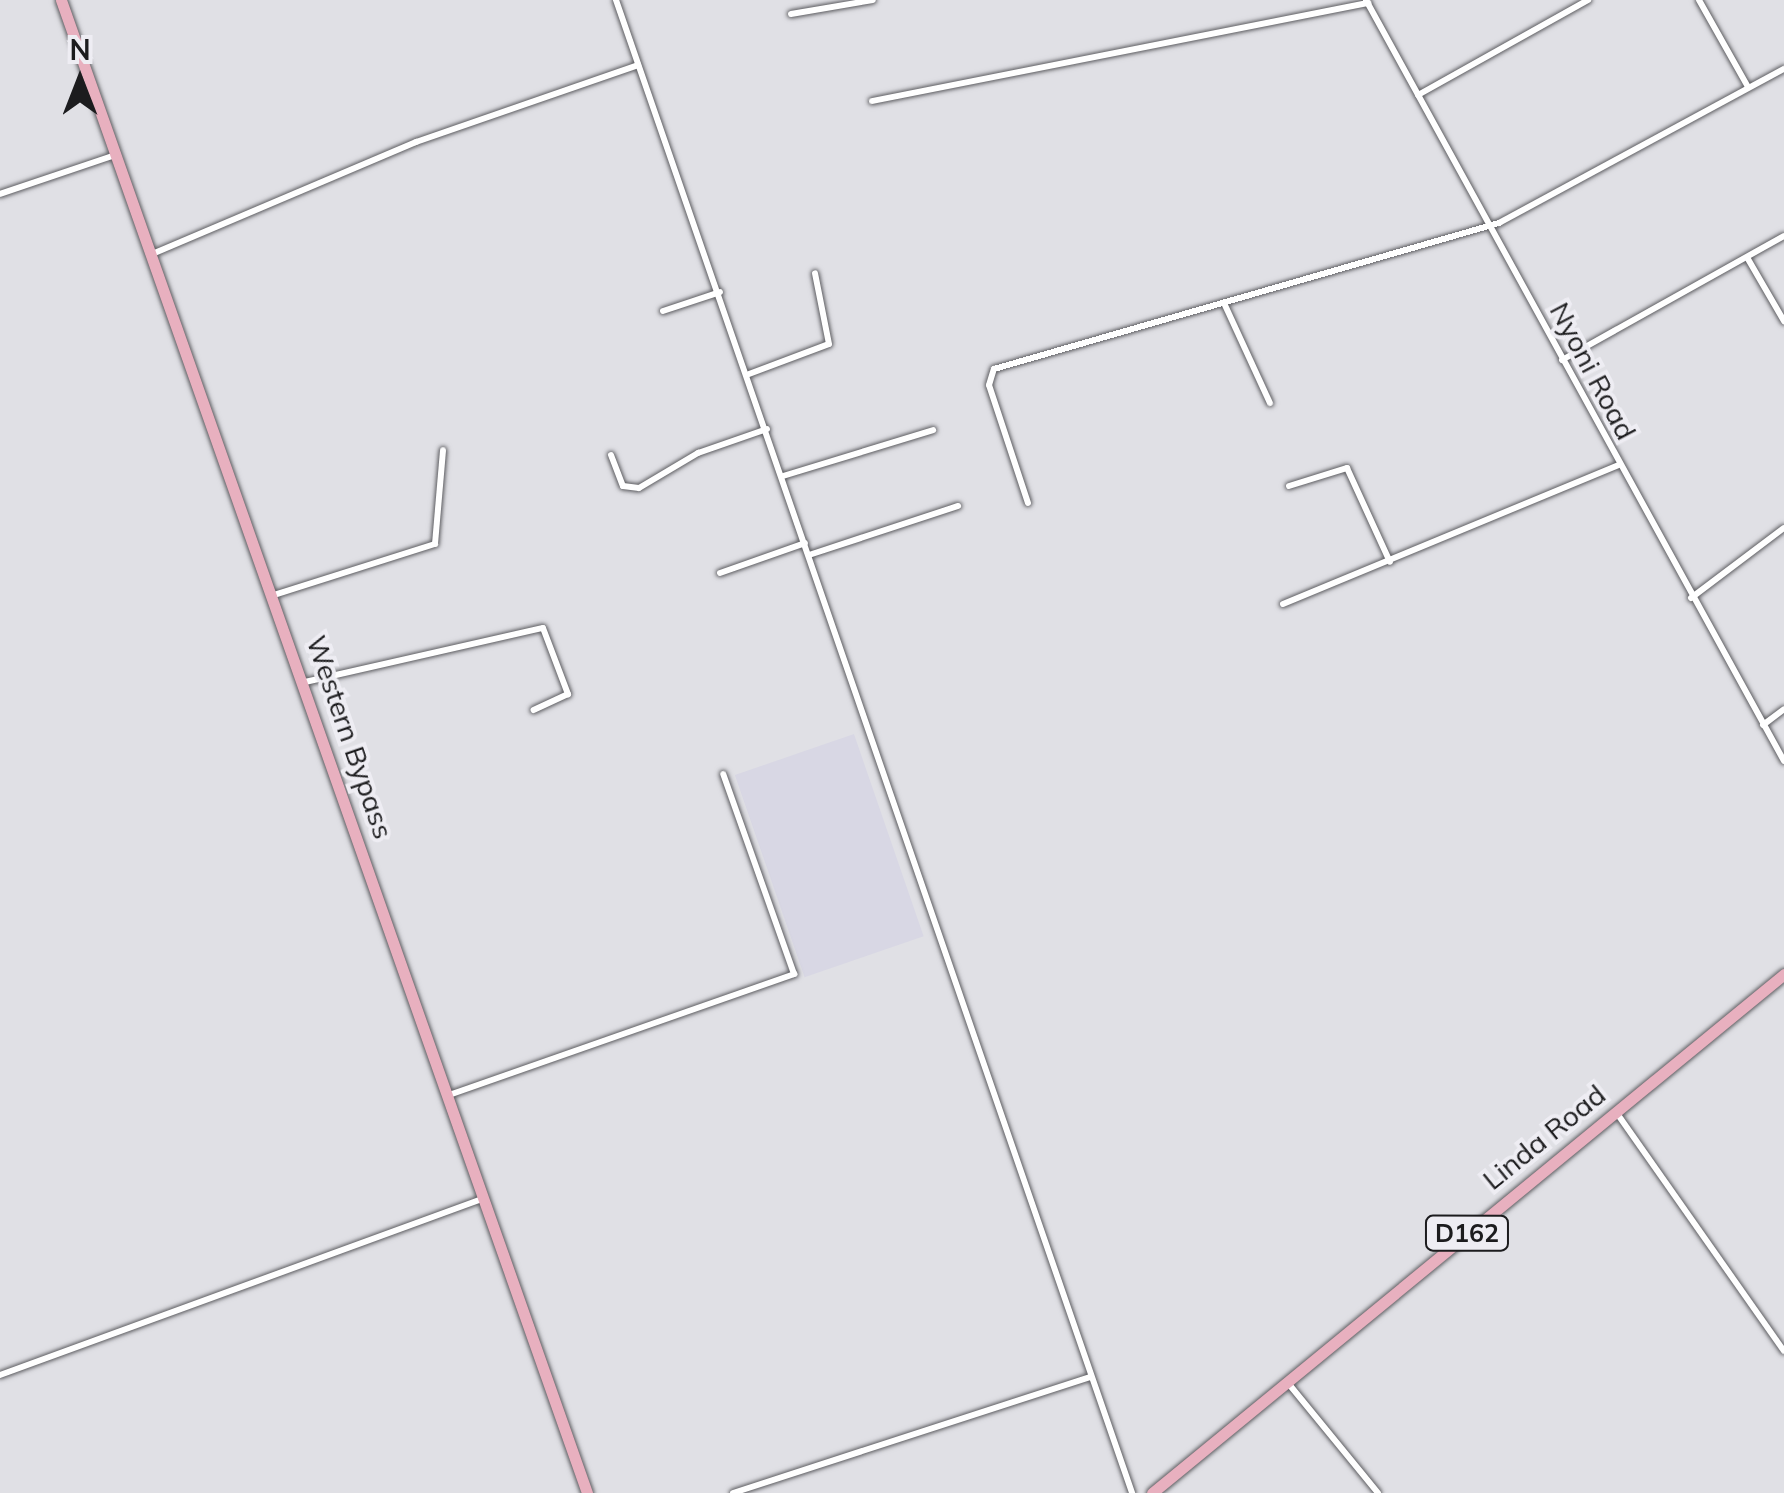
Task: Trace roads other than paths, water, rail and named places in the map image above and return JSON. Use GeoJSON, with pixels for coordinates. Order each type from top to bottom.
{"type":"FeatureCollection","features":[{"type":"Feature","properties":{"kind":"main road","name":"Western Bypass"},"geometry":{"type":"LineString","coordinates":[[61,0],[488,1197],[587,1493]]}},
{"type":"Feature","properties":{"kind":"main road","name":"Linda Road"},"geometry":{"type":"LineString","coordinates":[[1152,1493],[1784,974]]}},
{"type":"Feature","properties":{"kind":"street"},"geometry":{"type":"LineString","coordinates":[[616,0],[749,374],[1132,1493]]}},
{"type":"Feature","properties":{"kind":"street"},"geometry":{"type":"LineString","coordinates":[[791,14],[873,0]]}},
{"type":"Feature","properties":{"kind":"street"},"geometry":{"type":"LineString","coordinates":[[1418,95],[1588,0]]}},
{"type":"Feature","properties":{"kind":"street"},"geometry":{"type":"LineString","coordinates":[[1699,0],[1748,87]]}},
{"type":"Feature","properties":{"kind":"street"},"geometry":{"type":"LineString","coordinates":[[872,101],[1367,1]]}},
{"type":"Feature","properties":{"kind":"street","name":"Nyoni Road"},"geometry":{"type":"LineString","coordinates":[[1367,1],[1691,598],[1784,760]]}},
{"type":"Feature","properties":{"kind":"street"},"geometry":{"type":"LineString","coordinates":[[152,254],[416,142],[638,66]]}},
{"type":"Feature","properties":{"kind":"street"},"geometry":{"type":"LineString","coordinates":[[1028,503],[990,372],[1489,226],[1784,69]]}},
{"type":"Feature","properties":{"kind":"street"},"geometry":{"type":"LineString","coordinates":[[0,194],[116,154]]}},
{"type":"Feature","properties":{"kind":"street"},"geometry":{"type":"LineString","coordinates":[[1562,360],[1748,260],[1784,236]]}},
{"type":"Feature","properties":{"kind":"street"},"geometry":{"type":"LineString","coordinates":[[1748,260],[1784,321]]}},
{"type":"Feature","properties":{"kind":"street"},"geometry":{"type":"LineString","coordinates":[[749,374],[829,344],[814,273]]}},
{"type":"Feature","properties":{"kind":"street"},"geometry":{"type":"LineString","coordinates":[[663,311],[720,292]]}},
{"type":"Feature","properties":{"kind":"street"},"geometry":{"type":"LineString","coordinates":[[1224,304],[1270,404]]}},
{"type":"Feature","properties":{"kind":"street"},"geometry":{"type":"LineString","coordinates":[[611,454],[624,486],[639,488],[698,453],[767,429]]}},
{"type":"Feature","properties":{"kind":"street"},"geometry":{"type":"LineString","coordinates":[[782,476],[933,430]]}},
{"type":"Feature","properties":{"kind":"street"},"geometry":{"type":"LineString","coordinates":[[274,595],[434,544],[443,450]]}},
{"type":"Feature","properties":{"kind":"street"},"geometry":{"type":"LineString","coordinates":[[1283,604],[1619,465]]}},
{"type":"Feature","properties":{"kind":"street"},"geometry":{"type":"LineString","coordinates":[[1289,486],[1346,468],[1390,562]]}},
{"type":"Feature","properties":{"kind":"street"},"geometry":{"type":"LineString","coordinates":[[809,555],[958,506]]}},
{"type":"Feature","properties":{"kind":"street"},"geometry":{"type":"LineString","coordinates":[[1691,598],[1784,528]]}},
{"type":"Feature","properties":{"kind":"street"},"geometry":{"type":"LineString","coordinates":[[720,572],[805,543]]}},
{"type":"Feature","properties":{"kind":"street"},"geometry":{"type":"LineString","coordinates":[[305,682],[543,628],[568,694],[534,710]]}},
{"type":"Feature","properties":{"kind":"street"},"geometry":{"type":"LineString","coordinates":[[1763,725],[1784,709]]}},
{"type":"Feature","properties":{"kind":"street"},"geometry":{"type":"LineString","coordinates":[[450,1095],[794,974],[723,774]]}},
{"type":"Feature","properties":{"kind":"street"},"geometry":{"type":"LineString","coordinates":[[1616,1111],[1784,1352]]}},
{"type":"Feature","properties":{"kind":"street"},"geometry":{"type":"LineString","coordinates":[[0,1375],[488,1197]]}},
{"type":"Feature","properties":{"kind":"street"},"geometry":{"type":"LineString","coordinates":[[732,1493],[1091,1377]]}},
{"type":"Feature","properties":{"kind":"street"},"geometry":{"type":"LineString","coordinates":[[1288,1382],[1378,1493]]}}]}
